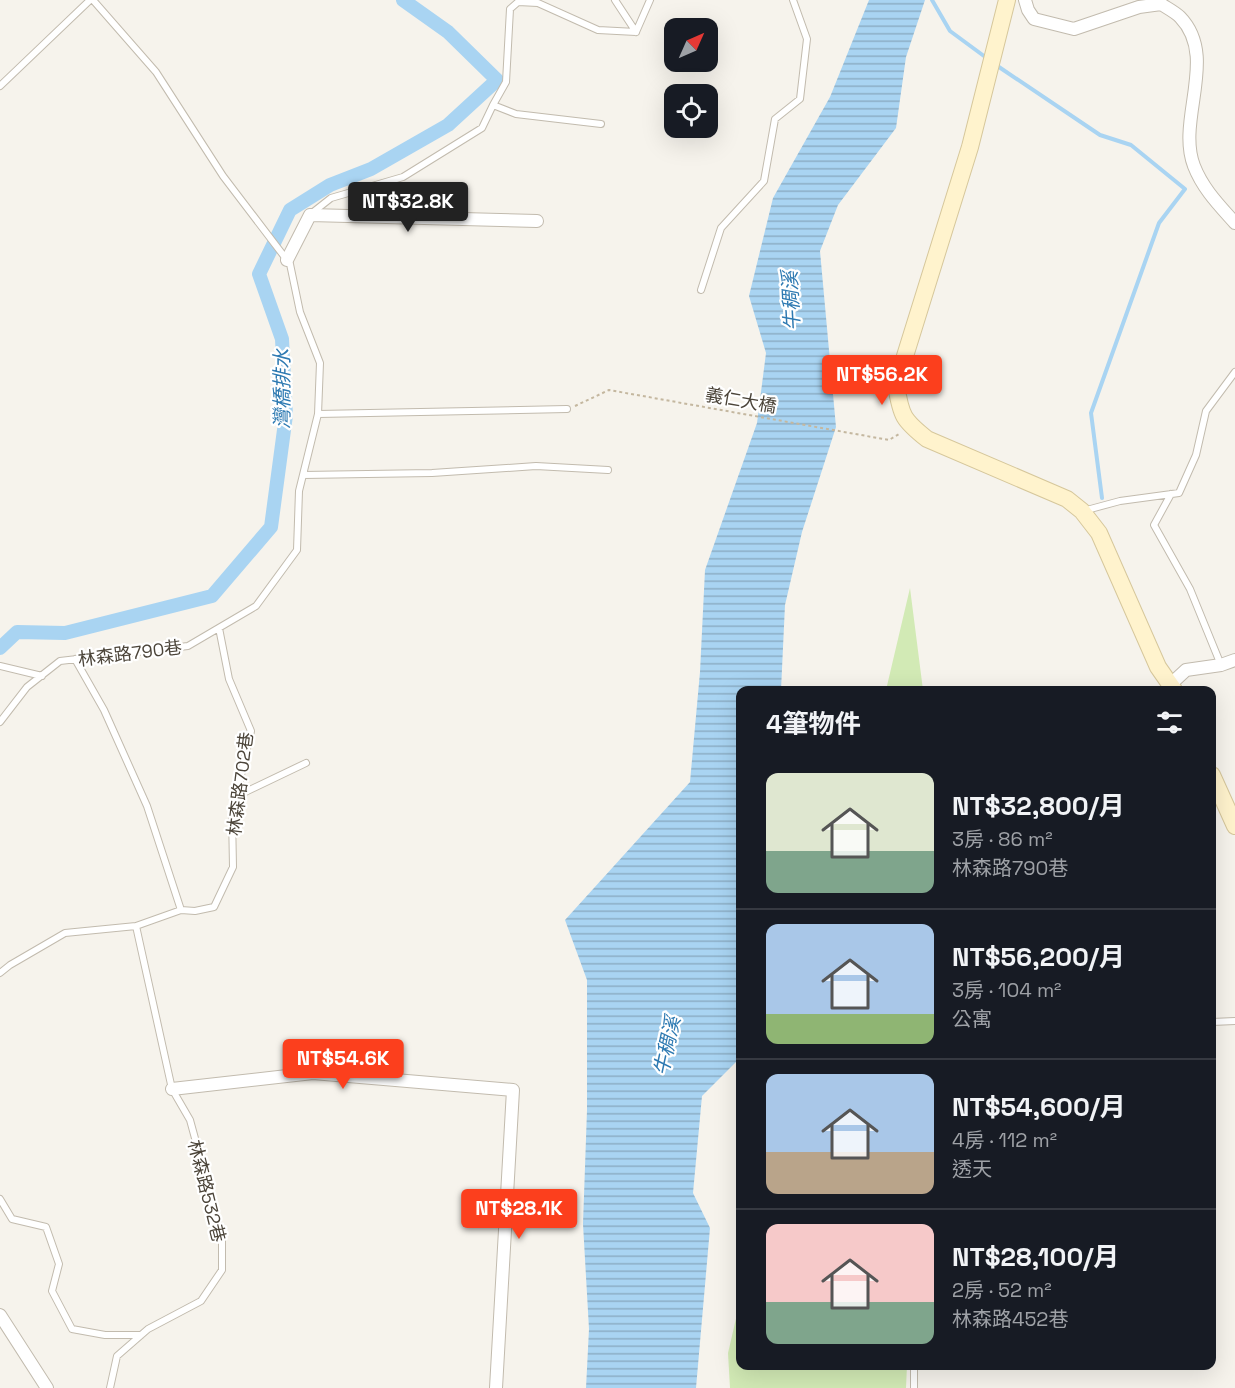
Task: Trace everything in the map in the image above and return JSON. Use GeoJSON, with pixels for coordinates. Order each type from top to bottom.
{"type":"FeatureCollection","features":[{"type":"Feature","properties":{"kind":"street"},"geometry":{"type":"LineString","coordinates":[[1007,0],[970,147],[896,386],[900,412],[911,427],[927,439],[1067,499],[1082,511],[1099,533],[1158,667],[1172,686]]}},
{"type":"Feature","properties":{"kind":"street"},"geometry":{"type":"LineString","coordinates":[[1025,0],[1034,19],[1074,29],[1139,7],[1161,4],[1180,17],[1189,30],[1198,53],[1190,132],[1194,165],[1211,196],[1235,223]]}},
{"type":"Feature","properties":{"kind":"street"},"geometry":{"type":"LineString","coordinates":[[287,260],[310,215],[537,221]]}},
{"type":"Feature","properties":{"kind":"street"},"geometry":{"type":"LineString","coordinates":[[1174,686],[1186,670],[1221,665],[1235,660]]}},
{"type":"Feature","properties":{"kind":"street"},"geometry":{"type":"LineString","coordinates":[[1216,784],[1235,826]]}},
{"type":"Feature","properties":{"kind":"street"},"geometry":{"type":"LineString","coordinates":[[172,1089],[313,1073],[513,1090],[496,1388]]}},
{"type":"Feature","properties":{"kind":"street"},"geometry":{"type":"LineString","coordinates":[[0,1315],[47,1388]]}},
{"type":"Feature","properties":{"kind":"lane"},"geometry":{"type":"LineString","coordinates":[[0,86],[92,0],[156,72],[223,176],[287,260]]}},
{"type":"Feature","properties":{"kind":"lane"},"geometry":{"type":"LineString","coordinates":[[615,0],[636,32]]}},
{"type":"Feature","properties":{"kind":"lane"},"geometry":{"type":"LineString","coordinates":[[636,32],[650,0]]}},
{"type":"Feature","properties":{"kind":"lane"},"geometry":{"type":"LineString","coordinates":[[701,290],[721,228],[764,181],[775,119],[800,99],[807,39],[793,0]]}},
{"type":"Feature","properties":{"kind":"lane"},"geometry":{"type":"LineString","coordinates":[[310,215],[331,198],[403,177],[482,128],[506,82],[510,9],[518,2],[538,3],[598,30],[636,32]]}},
{"type":"Feature","properties":{"kind":"lane"},"geometry":{"type":"LineString","coordinates":[[493,105],[516,114],[601,124]]}},
{"type":"Feature","properties":{"kind":"lane","name":"林森路790巷"},"geometry":{"type":"LineString","coordinates":[[0,722],[27,687],[60,661],[188,646],[256,606],[297,550],[299,491],[318,414],[320,363],[300,312],[290,264],[287,260]]}},
{"type":"Feature","properties":{"kind":"lane"},"geometry":{"type":"LineString","coordinates":[[1082,511],[1120,501],[1179,493],[1196,455],[1206,411],[1235,372]]}},
{"type":"Feature","properties":{"kind":"lane"},"geometry":{"type":"LineString","coordinates":[[318,414],[567,409]]}},
{"type":"Feature","properties":{"kind":"lane"},"geometry":{"type":"LineString","coordinates":[[303,475],[432,473],[536,466],[608,470]]}},
{"type":"Feature","properties":{"kind":"lane"},"geometry":{"type":"LineString","coordinates":[[1171,494],[1154,525],[1190,589],[1221,665]]}},
{"type":"Feature","properties":{"kind":"lane","name":"林森路702巷"},"geometry":{"type":"LineString","coordinates":[[0,973],[10,964],[65,933],[136,926],[181,910],[195,911],[214,907],[233,867],[232,815],[250,731],[229,679],[219,628]]}},
{"type":"Feature","properties":{"kind":"lane"},"geometry":{"type":"LineString","coordinates":[[75,659],[104,710],[147,806],[181,910]]}},
{"type":"Feature","properties":{"kind":"lane"},"geometry":{"type":"LineString","coordinates":[[0,666],[42,676]]}},
{"type":"Feature","properties":{"kind":"lane"},"geometry":{"type":"LineString","coordinates":[[237,796],[306,764]]}},
{"type":"Feature","properties":{"kind":"lane"},"geometry":{"type":"LineString","coordinates":[[136,926],[172,1089]]}},
{"type":"Feature","properties":{"kind":"lane"},"geometry":{"type":"LineString","coordinates":[[1216,1022],[1235,1021]]}},
{"type":"Feature","properties":{"kind":"lane","name":"林森路532巷"},"geometry":{"type":"LineString","coordinates":[[110,1388],[117,1356],[148,1329],[201,1301],[222,1270],[222,1237],[190,1120],[172,1089]]}},
{"type":"Feature","properties":{"kind":"lane"},"geometry":{"type":"LineString","coordinates":[[0,1199],[12,1219],[46,1227],[59,1264],[52,1291],[72,1329],[105,1335],[141,1335]]}},
{"type":"Feature","properties":{"kind":"lane"},"geometry":{"type":"LineString","coordinates":[[914,1370],[914,1388]]}},
{"type":"Feature","properties":{"kind":"path","name":"義仁大橋"},"geometry":{"type":"LineString","coordinates":[[567,409],[609,390],[889,440],[911,427]]}},
{"type":"Feature","properties":{"kind":"green space"},"geometry":{"type":"Polygon","coordinates":[[[910,588],[922,686],[887,686],[910,588]]]}},
{"type":"Feature","properties":{"kind":"green space"},"geometry":{"type":"Polygon","coordinates":[[[736,1319],[736,1370],[907,1370],[906,1388],[730,1388],[728,1353],[736,1319]]]}},
{"type":"Feature","properties":{"kind":"water","name":"牛稠溪"},"geometry":{"type":"Polygon","coordinates":[[[869,0],[925,0],[906,57],[896,128],[838,205],[820,251],[836,427],[802,532],[785,605],[781,686],[736,686],[736,1062],[702,1096],[693,1193],[710,1228],[696,1388],[586,1388],[589,1329],[583,1224],[587,1110],[587,980],[565,920],[690,782],[700,672],[705,570],[757,423],[766,353],[749,296],[773,198],[830,97],[869,0]]]}},
{"type":"Feature","properties":{"kind":"waterway","name":"灣橋排水"},"geometry":{"type":"LineString","coordinates":[[0,648],[17,632],[65,633],[212,596],[271,527],[286,415],[282,339],[259,274],[290,210],[330,185],[371,169],[448,125],[497,80],[448,32],[403,0]]}},
{"type":"Feature","properties":{"kind":"waterway"},"geometry":{"type":"LineString","coordinates":[[932,0],[950,31],[988,59]]}},
{"type":"Feature","properties":{"kind":"waterway"},"geometry":{"type":"LineString","coordinates":[[996,65],[1100,135],[1131,145],[1185,189],[1159,223],[1091,413],[1102,498]]}}]}
